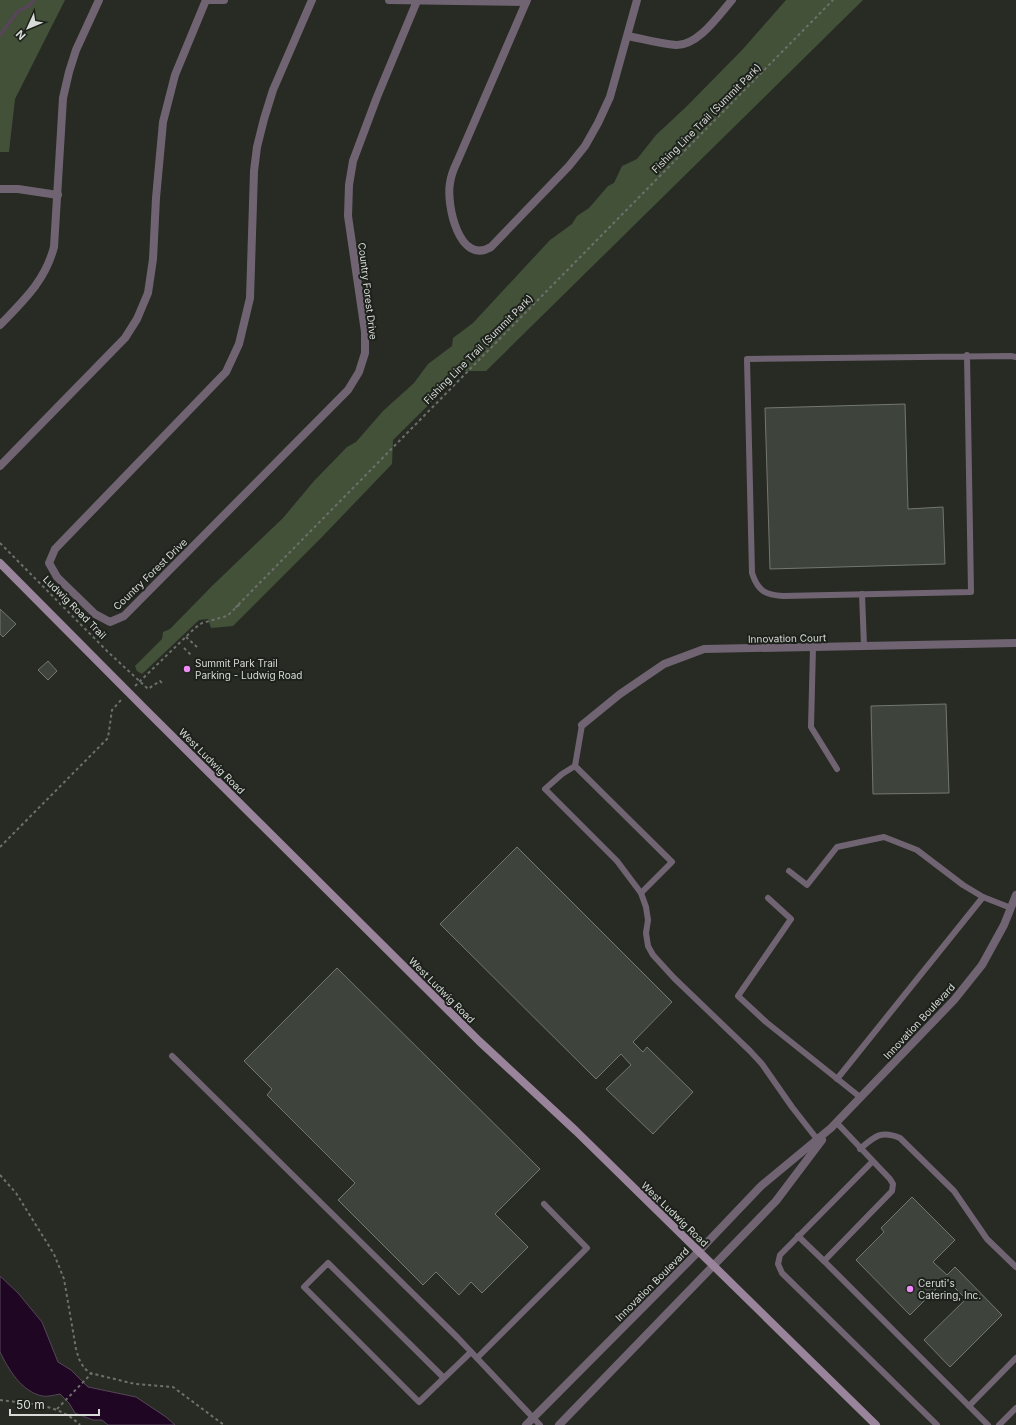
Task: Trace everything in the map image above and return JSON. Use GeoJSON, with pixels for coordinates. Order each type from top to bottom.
{"type":"FeatureCollection","features":[{"type":"Feature","properties":{"kind":"main road","name":"West Ludwig Road"},"geometry":{"type":"LineString","coordinates":[[0,563],[474,1035],[576,1131],[876,1425]]}},
{"type":"Feature","properties":{"kind":"street"},"geometry":{"type":"LineString","coordinates":[[0,325],[29,296],[42,278],[54,247],[63,98],[76,50],[99,0]]}},
{"type":"Feature","properties":{"kind":"street"},"geometry":{"type":"LineString","coordinates":[[0,466],[124,338],[137,318],[148,293],[153,259],[156,198],[163,122],[175,75],[206,0],[224,0]]}},
{"type":"Feature","properties":{"kind":"street","name":"Country Forest Drive"},"geometry":{"type":"LineString","coordinates":[[312,0],[273,90],[257,147],[254,171],[250,298],[239,344],[226,372],[55,549],[49,563],[57,577],[95,614],[110,622],[124,616],[348,390],[359,372],[365,353],[365,332],[348,216],[349,185],[353,161],[377,97],[417,1]]}},
{"type":"Feature","properties":{"kind":"street"},"geometry":{"type":"LineString","coordinates":[[388,0],[526,1],[457,162],[450,182],[452,212],[458,235],[466,245],[474,250],[484,251],[491,247],[569,166],[585,146],[610,97],[637,0]]}},
{"type":"Feature","properties":{"kind":"street"},"geometry":{"type":"LineString","coordinates":[[628,36],[678,45],[690,41],[702,33],[732,0]]}},
{"type":"Feature","properties":{"kind":"street"},"geometry":{"type":"LineString","coordinates":[[0,188],[58,195]]}},
{"type":"Feature","properties":{"kind":"street","name":"Innovation Court"},"geometry":{"type":"LineString","coordinates":[[582,725],[620,694],[664,664],[704,650],[1016,643]]}},
{"type":"Feature","properties":{"kind":"street","name":"Innovation Boulevard"},"geometry":{"type":"LineString","coordinates":[[526,1425],[699,1251],[761,1186],[833,1125],[954,1000],[982,965],[1004,925],[1016,895]]}},
{"type":"Feature","properties":{"kind":"street","name":"Innovation Boulevard"},"geometry":{"type":"LineString","coordinates":[[559,1425],[776,1201],[833,1125]]}},
{"type":"Feature","properties":{"kind":"lane"},"geometry":{"type":"LineString","coordinates":[[967,355],[971,592],[772,595],[762,591],[755,583],[752,573],[747,360],[967,355],[1016,357]]}},
{"type":"Feature","properties":{"kind":"lane"},"geometry":{"type":"LineString","coordinates":[[862,594],[864,646]]}},
{"type":"Feature","properties":{"kind":"lane"},"geometry":{"type":"LineString","coordinates":[[813,647],[811,727],[836,769]]}},
{"type":"Feature","properties":{"kind":"lane"},"geometry":{"type":"LineString","coordinates":[[582,725],[575,766],[562,774],[545,789],[617,861],[641,893],[646,907],[648,920],[646,933],[648,946],[653,955],[674,978],[762,1064],[792,1107],[817,1139]]}},
{"type":"Feature","properties":{"kind":"lane"},"geometry":{"type":"LineString","coordinates":[[575,766],[672,862],[641,893]]}},
{"type":"Feature","properties":{"kind":"lane"},"geometry":{"type":"LineString","coordinates":[[789,871],[807,884],[837,848],[884,837],[917,850],[963,885],[983,897],[1011,908]]}},
{"type":"Feature","properties":{"kind":"lane"},"geometry":{"type":"LineString","coordinates":[[837,1079],[983,897]]}},
{"type":"Feature","properties":{"kind":"lane"},"geometry":{"type":"LineString","coordinates":[[768,898],[791,919],[738,996],[766,1022],[860,1098]]}},
{"type":"Feature","properties":{"kind":"lane"},"geometry":{"type":"LineString","coordinates":[[172,1056],[477,1358],[540,1425]]}},
{"type":"Feature","properties":{"kind":"lane"},"geometry":{"type":"LineString","coordinates":[[824,1261],[892,1191],[893,1184],[860,1148],[833,1125]]}},
{"type":"Feature","properties":{"kind":"lane"},"geometry":{"type":"LineString","coordinates":[[860,1148],[872,1138],[881,1134],[891,1134],[900,1138],[954,1191],[988,1239],[1016,1267]]}},
{"type":"Feature","properties":{"kind":"lane"},"geometry":{"type":"LineString","coordinates":[[872,1162],[780,1255],[778,1264],[782,1273],[936,1425]]}},
{"type":"Feature","properties":{"kind":"lane"},"geometry":{"type":"LineString","coordinates":[[477,1358],[587,1248],[544,1204]]}},
{"type":"Feature","properties":{"kind":"lane"},"geometry":{"type":"LineString","coordinates":[[798,1236],[988,1425]]}},
{"type":"Feature","properties":{"kind":"lane"},"geometry":{"type":"LineString","coordinates":[[444,1378],[328,1262],[304,1287],[419,1402],[444,1378],[471,1352]]}},
{"type":"Feature","properties":{"kind":"lane"},"geometry":{"type":"LineString","coordinates":[[969,1406],[1016,1358]]}},
{"type":"Feature","properties":{"kind":"lane"},"geometry":{"type":"LineString","coordinates":[[999,1425],[1016,1408]]}},
{"type":"Feature","properties":{"kind":"path","name":"Fishing Line Trail (Summit Park)"},"geometry":{"type":"LineString","coordinates":[[133,689],[202,623],[226,616],[240,604],[236,607],[833,0]]}},
{"type":"Feature","properties":{"kind":"path","name":"Ludwig Road Trail"},"geometry":{"type":"LineString","coordinates":[[0,543],[107,651],[140,681]]}},
{"type":"Feature","properties":{"kind":"path"},"geometry":{"type":"LineString","coordinates":[[186,637],[198,648]]}},
{"type":"Feature","properties":{"kind":"path"},"geometry":{"type":"LineString","coordinates":[[184,648],[191,655]]}},
{"type":"Feature","properties":{"kind":"path"},"geometry":{"type":"LineString","coordinates":[[140,681],[148,689],[160,681],[163,684]]}},
{"type":"Feature","properties":{"kind":"path"},"geometry":{"type":"LineString","coordinates":[[0,847],[108,738],[112,710],[124,697]]}},
{"type":"Feature","properties":{"kind":"path"},"geometry":{"type":"LineString","coordinates":[[0,1174],[16,1193],[54,1254],[64,1279],[79,1359],[84,1368],[92,1373],[135,1384],[173,1386],[224,1425]]}},
{"type":"Feature","properties":{"kind":"path"},"geometry":{"type":"LineString","coordinates":[[57,1409],[92,1373]]}},
{"type":"Feature","properties":{"kind":"path"},"geometry":{"type":"LineString","coordinates":[[0,1400],[57,1409],[68,1415],[80,1425]]}},
{"type":"Feature","properties":{"kind":"green space"},"geometry":{"type":"Polygon","coordinates":[[[0,0],[65,0],[15,99],[9,152],[0,152],[0,0]]]}},
{"type":"Feature","properties":{"kind":"green space"},"geometry":{"type":"Polygon","coordinates":[[[786,0],[863,0],[486,371],[463,371],[393,440],[392,464],[233,626],[211,628],[208,619],[199,620],[142,674],[137,671],[135,666],[162,639],[163,632],[170,629],[212,586],[283,518],[314,481],[347,447],[356,442],[383,411],[414,383],[428,364],[452,346],[453,338],[473,323],[550,240],[572,224],[577,216],[589,208],[608,186],[614,183],[622,166],[637,159],[656,135],[743,49],[786,0]]]}},
{"type":"Feature","properties":{"kind":"shaded area"},"geometry":{"type":"Polygon","coordinates":[[[0,1276],[18,1293],[42,1322],[58,1362],[71,1370],[88,1387],[136,1397],[166,1417],[175,1425],[108,1425],[102,1420],[93,1420],[75,1413],[69,1403],[60,1394],[42,1396],[28,1390],[22,1385],[7,1366],[0,1352],[0,1276]]]}},
{"type":"Feature","properties":{"kind":"building"},"geometry":{"type":"Polygon","coordinates":[[[905,404],[908,509],[943,507],[945,564],[770,569],[765,408],[905,404]]]}},
{"type":"Feature","properties":{"kind":"building"},"geometry":{"type":"Polygon","coordinates":[[[0,609],[16,624],[3,637],[0,634],[0,609]]]}},
{"type":"Feature","properties":{"kind":"building"},"geometry":{"type":"Polygon","coordinates":[[[48,661],[57,671],[48,680],[38,670],[48,661]]]}},
{"type":"Feature","properties":{"kind":"building"},"geometry":{"type":"Polygon","coordinates":[[[946,704],[949,793],[873,794],[871,706],[946,704]]]}},
{"type":"Feature","properties":{"kind":"building"},"geometry":{"type":"Polygon","coordinates":[[[517,847],[672,1002],[633,1042],[643,1052],[647,1047],[693,1092],[653,1134],[606,1089],[631,1065],[621,1054],[596,1079],[440,924],[517,847]]]}},
{"type":"Feature","properties":{"kind":"building"},"geometry":{"type":"Polygon","coordinates":[[[337,968],[540,1169],[495,1214],[528,1247],[482,1293],[471,1282],[459,1295],[436,1272],[423,1285],[338,1200],[355,1183],[267,1095],[272,1089],[244,1061],[337,968]]]}},
{"type":"Feature","properties":{"kind":"building","name":"Ceruti's Catering, Inc."},"geometry":{"type":"Polygon","coordinates":[[[912,1197],[955,1240],[933,1262],[947,1275],[955,1267],[1002,1315],[950,1367],[924,1340],[966,1299],[946,1279],[910,1315],[856,1260],[884,1232],[881,1228],[912,1197]]]}},
{"type":"Feature","properties":{"kind":"waterway"},"geometry":{"type":"LineString","coordinates":[[0,35],[18,11],[29,6],[34,0]]}},
{"type":"Feature","properties":{"kind":"place","name":"Summit Park Trail Parking - Ludwig Road"},"geometry":{"type":"Point","coordinates":[187,669]}},
{"type":"Feature","properties":{"kind":"place","name":"Ceruti's Catering, Inc."},"geometry":{"type":"Point","coordinates":[910,1289]}}]}
